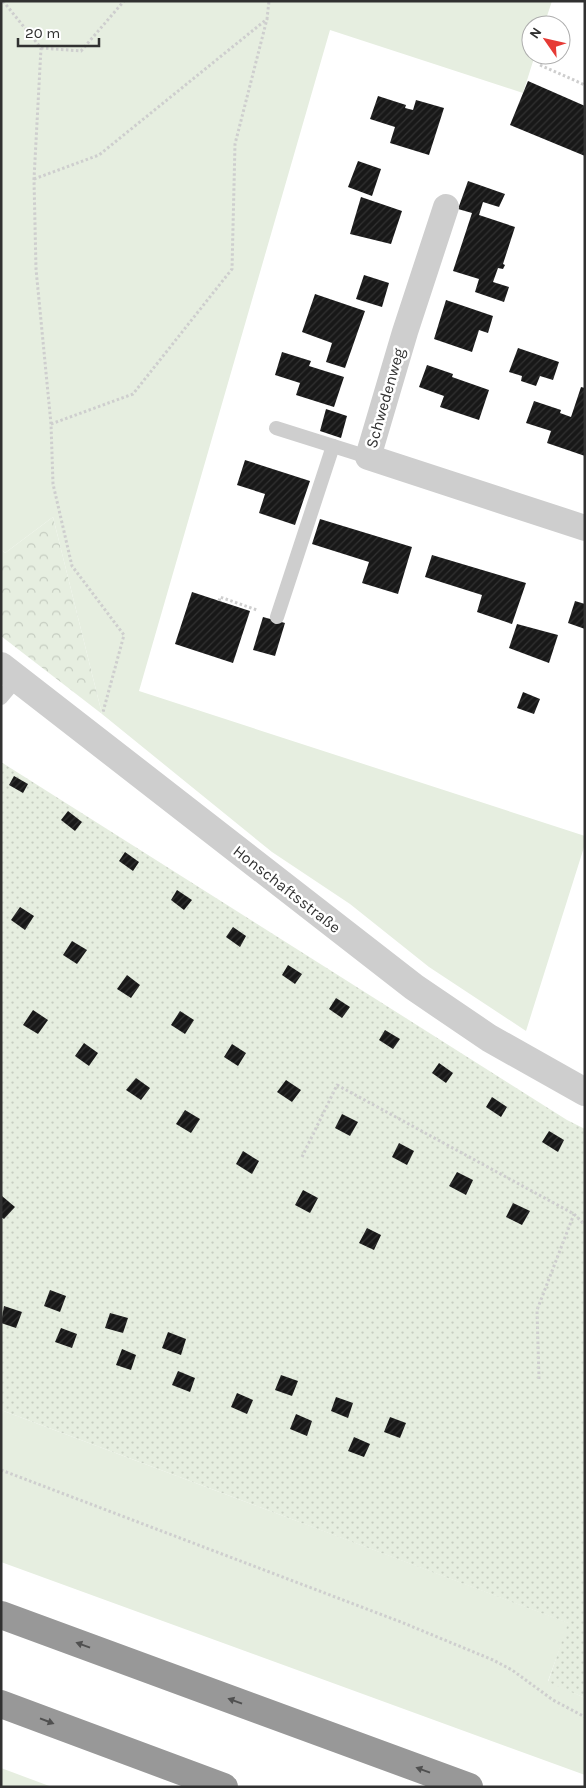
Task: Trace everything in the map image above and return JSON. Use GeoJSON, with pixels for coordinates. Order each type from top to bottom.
{"type":"FeatureCollection","features":[{"type":"Feature","properties":{"kind":"highway"},"geometry":{"type":"LineString","coordinates":[[1,1615],[469,1787]]}},
{"type":"Feature","properties":{"kind":"highway"},"geometry":{"type":"LineString","coordinates":[[1,1704],[224,1787]]}},
{"type":"Feature","properties":{"kind":"street","name":"Schwedenweg"},"geometry":{"type":"LineString","coordinates":[[446,208],[405,332],[368,457],[585,528]]}},
{"type":"Feature","properties":{"kind":"street","name":"Honschaftsstraße"},"geometry":{"type":"LineString","coordinates":[[6,681],[414,987],[489,1038],[585,1092]]}},
{"type":"Feature","properties":{"kind":"lane"},"geometry":{"type":"LineString","coordinates":[[276,428],[368,457]]}},
{"type":"Feature","properties":{"kind":"lane"},"geometry":{"type":"LineString","coordinates":[[277,617],[333,446]]}},
{"type":"Feature","properties":{"kind":"path"},"geometry":{"type":"LineString","coordinates":[[4,1],[41,48],[34,178],[36,269],[51,424],[54,484],[72,566],[124,635],[102,714]]}},
{"type":"Feature","properties":{"kind":"path"},"geometry":{"type":"LineString","coordinates":[[41,48],[81,51],[124,1]]}},
{"type":"Feature","properties":{"kind":"path"},"geometry":{"type":"LineString","coordinates":[[51,424],[133,394],[232,269],[235,144],[267,19],[269,1]]}},
{"type":"Feature","properties":{"kind":"path"},"geometry":{"type":"LineString","coordinates":[[34,178],[99,155],[267,19]]}},
{"type":"Feature","properties":{"kind":"path"},"geometry":{"type":"LineString","coordinates":[[540,65],[585,85]]}},
{"type":"Feature","properties":{"kind":"path"},"geometry":{"type":"LineString","coordinates":[[219,601],[220,597],[277,617]]}},
{"type":"Feature","properties":{"kind":"path"},"geometry":{"type":"LineString","coordinates":[[302,1157],[337,1085],[574,1214],[585,1225]]}},
{"type":"Feature","properties":{"kind":"path"},"geometry":{"type":"LineString","coordinates":[[539,1379],[537,1310],[574,1214]]}},
{"type":"Feature","properties":{"kind":"path"},"geometry":{"type":"LineString","coordinates":[[1,1470],[401,1622],[493,1660],[512,1670],[553,1700],[585,1717]]}},
{"type":"Feature","properties":{"kind":"green space"},"geometry":{"type":"Polygon","coordinates":[[[1,1],[552,1],[547,15],[521,15],[521,65],[532,65],[523,93],[330,30],[139,691],[585,836],[585,844],[526,1031],[429,967],[350,904],[272,852],[102,714],[53,517],[5,553],[1,549],[1,1]]]}},
{"type":"Feature","properties":{"kind":"green space"},"geometry":{"type":"Polygon","coordinates":[[[53,517],[102,714],[1,636],[1,549],[5,553],[53,517]]]}},
{"type":"Feature","properties":{"kind":"green space"},"geometry":{"type":"Polygon","coordinates":[[[1,762],[567,1120],[585,1129],[585,1698],[548,1682],[568,1623],[1,1410],[1,762]]]}},
{"type":"Feature","properties":{"kind":"green space"},"geometry":{"type":"Polygon","coordinates":[[[1,1410],[569,1623],[548,1681],[585,1698],[585,1775],[1,1562],[1,1410]]]}},
{"type":"Feature","properties":{"kind":"green space"},"geometry":{"type":"Polygon","coordinates":[[[1,1768],[52,1787],[1,1787],[1,1768]]]}},
{"type":"Feature","properties":{"kind":"building"},"geometry":{"type":"Polygon","coordinates":[[[528,81],[585,106],[585,156],[510,125],[528,81]]]}},
{"type":"Feature","properties":{"kind":"building"},"geometry":{"type":"Polygon","coordinates":[[[378,96],[406,105],[405,108],[413,110],[416,100],[444,108],[429,155],[390,143],[395,127],[370,119],[378,96]]]}},
{"type":"Feature","properties":{"kind":"building"},"geometry":{"type":"Polygon","coordinates":[[[358,161],[381,169],[372,196],[348,187],[358,161]]]}},
{"type":"Feature","properties":{"kind":"building"},"geometry":{"type":"Polygon","coordinates":[[[468,181],[505,194],[499,207],[483,202],[479,215],[515,227],[503,264],[505,265],[503,269],[498,268],[493,282],[509,287],[504,302],[475,292],[479,279],[453,271],[472,213],[458,209],[468,181]]]}},
{"type":"Feature","properties":{"kind":"building"},"geometry":{"type":"Polygon","coordinates":[[[361,197],[402,211],[391,244],[350,234],[361,197]]]}},
{"type":"Feature","properties":{"kind":"building"},"geometry":{"type":"Polygon","coordinates":[[[364,275],[389,283],[382,307],[356,299],[364,275]]]}},
{"type":"Feature","properties":{"kind":"building"},"geometry":{"type":"Polygon","coordinates":[[[315,294],[365,311],[345,368],[326,362],[332,343],[302,332],[315,294]]]}},
{"type":"Feature","properties":{"kind":"building"},"geometry":{"type":"Polygon","coordinates":[[[446,300],[493,316],[488,333],[479,330],[472,352],[434,339],[446,300]]]}},
{"type":"Feature","properties":{"kind":"building"},"geometry":{"type":"Polygon","coordinates":[[[518,348],[559,362],[553,380],[540,376],[536,386],[521,381],[522,376],[509,372],[518,348]]]}},
{"type":"Feature","properties":{"kind":"building"},"geometry":{"type":"Polygon","coordinates":[[[282,352],[311,361],[309,366],[344,377],[334,407],[296,395],[300,383],[275,375],[282,352]]]}},
{"type":"Feature","properties":{"kind":"building"},"geometry":{"type":"Polygon","coordinates":[[[427,365],[453,374],[452,377],[489,390],[479,420],[440,407],[444,396],[419,387],[427,365]]]}},
{"type":"Feature","properties":{"kind":"building"},"geometry":{"type":"Polygon","coordinates":[[[581,387],[585,388],[585,456],[547,443],[551,431],[526,423],[534,401],[561,410],[560,413],[571,417],[581,387]]]}},
{"type":"Feature","properties":{"kind":"building"},"geometry":{"type":"Polygon","coordinates":[[[326,409],[347,416],[341,438],[320,431],[326,409]]]}},
{"type":"Feature","properties":{"kind":"building"},"geometry":{"type":"Polygon","coordinates":[[[245,460],[310,481],[295,525],[259,513],[265,494],[237,485],[245,460]]]}},
{"type":"Feature","properties":{"kind":"building"},"geometry":{"type":"Polygon","coordinates":[[[320,519],[412,547],[398,594],[362,583],[369,562],[312,544],[320,519]]]}},
{"type":"Feature","properties":{"kind":"building"},"geometry":{"type":"Polygon","coordinates":[[[432,555],[526,583],[512,624],[477,612],[482,595],[425,577],[432,555]]]}},
{"type":"Feature","properties":{"kind":"building"},"geometry":{"type":"Polygon","coordinates":[[[192,592],[250,611],[233,663],[175,644],[192,592]]]}},
{"type":"Feature","properties":{"kind":"building"},"geometry":{"type":"Polygon","coordinates":[[[575,601],[585,604],[585,629],[568,623],[575,601]]]}},
{"type":"Feature","properties":{"kind":"building"},"geometry":{"type":"Polygon","coordinates":[[[263,617],[285,623],[275,656],[253,650],[263,617]]]}},
{"type":"Feature","properties":{"kind":"building"},"geometry":{"type":"Polygon","coordinates":[[[517,624],[558,635],[549,663],[509,648],[517,624]]]}},
{"type":"Feature","properties":{"kind":"building"},"geometry":{"type":"Polygon","coordinates":[[[523,692],[540,699],[534,714],[517,708],[523,692]]]}},
{"type":"Feature","properties":{"kind":"building"},"geometry":{"type":"Polygon","coordinates":[[[14,776],[28,784],[23,793],[9,785],[14,776]]]}},
{"type":"Feature","properties":{"kind":"building"},"geometry":{"type":"Polygon","coordinates":[[[68,811],[82,822],[75,831],[61,820],[68,811]]]}},
{"type":"Feature","properties":{"kind":"building"},"geometry":{"type":"Polygon","coordinates":[[[125,852],[139,862],[133,871],[119,861],[125,852]]]}},
{"type":"Feature","properties":{"kind":"building"},"geometry":{"type":"Polygon","coordinates":[[[177,890],[192,900],[184,910],[171,900],[177,890]]]}},
{"type":"Feature","properties":{"kind":"building"},"geometry":{"type":"Polygon","coordinates":[[[20,907],[34,916],[25,930],[11,920],[20,907]]]}},
{"type":"Feature","properties":{"kind":"building"},"geometry":{"type":"Polygon","coordinates":[[[233,927],[246,936],[240,947],[226,937],[233,927]]]}},
{"type":"Feature","properties":{"kind":"building"},"geometry":{"type":"Polygon","coordinates":[[[72,941],[87,950],[77,964],[63,955],[72,941]]]}},
{"type":"Feature","properties":{"kind":"building"},"geometry":{"type":"Polygon","coordinates":[[[288,965],[302,974],[295,984],[282,975],[288,965]]]}},
{"type":"Feature","properties":{"kind":"building"},"geometry":{"type":"Polygon","coordinates":[[[127,975],[140,985],[131,998],[117,989],[127,975]]]}},
{"type":"Feature","properties":{"kind":"building"},"geometry":{"type":"Polygon","coordinates":[[[336,998],[350,1007],[342,1018],[329,1009],[336,998]]]}},
{"type":"Feature","properties":{"kind":"building"},"geometry":{"type":"Polygon","coordinates":[[[33,1010],[48,1020],[38,1034],[23,1025],[33,1010]]]}},
{"type":"Feature","properties":{"kind":"building"},"geometry":{"type":"Polygon","coordinates":[[[180,1011],[194,1020],[185,1034],[171,1025],[180,1011]]]}},
{"type":"Feature","properties":{"kind":"building"},"geometry":{"type":"Polygon","coordinates":[[[385,1030],[400,1039],[393,1049],[379,1040],[385,1030]]]}},
{"type":"Feature","properties":{"kind":"building"},"geometry":{"type":"Polygon","coordinates":[[[84,1043],[98,1053],[89,1066],[75,1056],[84,1043]]]}},
{"type":"Feature","properties":{"kind":"building"},"geometry":{"type":"Polygon","coordinates":[[[232,1044],[246,1053],[238,1066],[224,1057],[232,1044]]]}},
{"type":"Feature","properties":{"kind":"building"},"geometry":{"type":"Polygon","coordinates":[[[439,1063],[453,1073],[446,1083],[432,1073],[439,1063]]]}},
{"type":"Feature","properties":{"kind":"building"},"geometry":{"type":"Polygon","coordinates":[[[136,1078],[150,1088],[141,1100],[126,1090],[136,1078]]]}},
{"type":"Feature","properties":{"kind":"building"},"geometry":{"type":"Polygon","coordinates":[[[286,1080],[301,1090],[292,1102],[277,1092],[286,1080]]]}},
{"type":"Feature","properties":{"kind":"building"},"geometry":{"type":"Polygon","coordinates":[[[492,1097],[507,1107],[501,1117],[486,1107],[492,1097]]]}},
{"type":"Feature","properties":{"kind":"building"},"geometry":{"type":"Polygon","coordinates":[[[185,1110],[200,1119],[191,1133],[176,1124],[185,1110]]]}},
{"type":"Feature","properties":{"kind":"building"},"geometry":{"type":"Polygon","coordinates":[[[342,1114],[358,1122],[350,1136],[335,1128],[342,1114]]]}},
{"type":"Feature","properties":{"kind":"building"},"geometry":{"type":"Polygon","coordinates":[[[549,1131],[564,1140],[558,1152],[542,1142],[549,1131]]]}},
{"type":"Feature","properties":{"kind":"building"},"geometry":{"type":"Polygon","coordinates":[[[399,1143],[414,1151],[407,1165],[392,1157],[399,1143]]]}},
{"type":"Feature","properties":{"kind":"building"},"geometry":{"type":"Polygon","coordinates":[[[243,1151],[259,1161],[252,1174],[236,1164],[243,1151]]]}},
{"type":"Feature","properties":{"kind":"building"},"geometry":{"type":"Polygon","coordinates":[[[457,1172],[473,1180],[466,1195],[449,1186],[457,1172]]]}},
{"type":"Feature","properties":{"kind":"building"},"geometry":{"type":"Polygon","coordinates":[[[303,1190],[318,1198],[310,1213],[295,1205],[303,1190]]]}},
{"type":"Feature","properties":{"kind":"building"},"geometry":{"type":"Polygon","coordinates":[[[2,1196],[15,1207],[4,1219],[1,1217],[2,1196]]]}},
{"type":"Feature","properties":{"kind":"building"},"geometry":{"type":"Polygon","coordinates":[[[513,1203],[530,1211],[522,1225],[506,1217],[513,1203]]]}},
{"type":"Feature","properties":{"kind":"building"},"geometry":{"type":"Polygon","coordinates":[[[367,1228],[381,1235],[374,1250],[359,1243],[367,1228]]]}},
{"type":"Feature","properties":{"kind":"building"},"geometry":{"type":"Polygon","coordinates":[[[50,1290],[66,1296],[60,1312],[44,1306],[50,1290]]]}},
{"type":"Feature","properties":{"kind":"building"},"geometry":{"type":"Polygon","coordinates":[[[4,1306],[22,1312],[16,1328],[1,1323],[4,1306]]]}},
{"type":"Feature","properties":{"kind":"building"},"geometry":{"type":"Polygon","coordinates":[[[110,1313],[128,1318],[123,1333],[105,1328],[110,1313]]]}},
{"type":"Feature","properties":{"kind":"building"},"geometry":{"type":"Polygon","coordinates":[[[61,1328],[77,1334],[72,1348],[55,1342],[61,1328]]]}},
{"type":"Feature","properties":{"kind":"building"},"geometry":{"type":"Polygon","coordinates":[[[168,1332],[186,1339],[181,1355],[162,1348],[168,1332]]]}},
{"type":"Feature","properties":{"kind":"building"},"geometry":{"type":"Polygon","coordinates":[[[122,1349],[136,1355],[131,1370],[116,1365],[122,1349]]]}},
{"type":"Feature","properties":{"kind":"building"},"geometry":{"type":"Polygon","coordinates":[[[178,1371],[195,1378],[190,1392],[172,1385],[178,1371]]]}},
{"type":"Feature","properties":{"kind":"building"},"geometry":{"type":"Polygon","coordinates":[[[281,1375],[298,1381],[292,1396],[275,1390],[281,1375]]]}},
{"type":"Feature","properties":{"kind":"building"},"geometry":{"type":"Polygon","coordinates":[[[237,1393],[253,1400],[247,1414],[231,1407],[237,1393]]]}},
{"type":"Feature","properties":{"kind":"building"},"geometry":{"type":"Polygon","coordinates":[[[336,1397],[353,1403],[348,1418],[331,1411],[336,1397]]]}},
{"type":"Feature","properties":{"kind":"building"},"geometry":{"type":"Polygon","coordinates":[[[296,1414],[312,1421],[307,1436],[290,1429],[296,1414]]]}},
{"type":"Feature","properties":{"kind":"building"},"geometry":{"type":"Polygon","coordinates":[[[390,1417],[406,1423],[400,1438],[384,1432],[390,1417]]]}},
{"type":"Feature","properties":{"kind":"building"},"geometry":{"type":"Polygon","coordinates":[[[354,1437],[370,1444],[364,1457],[348,1451],[354,1437]]]}}]}
